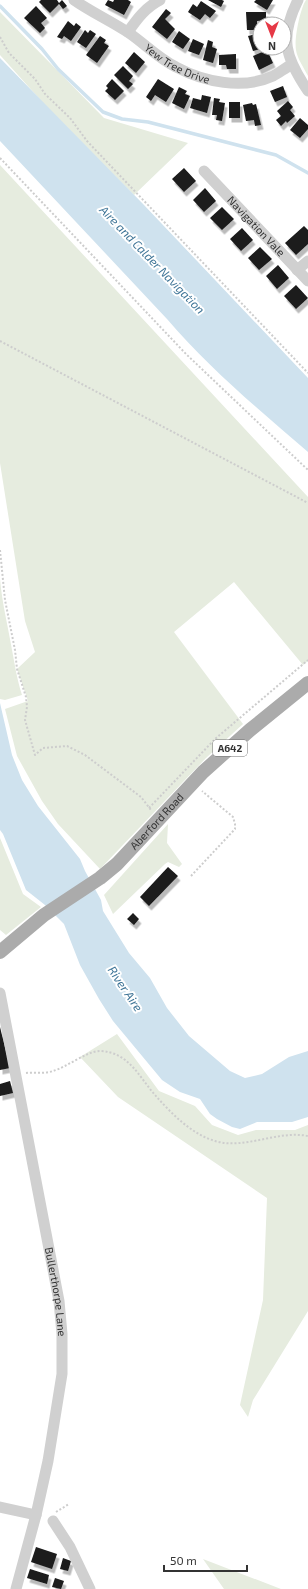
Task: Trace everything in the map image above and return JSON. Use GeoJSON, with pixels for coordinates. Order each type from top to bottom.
{"type":"FeatureCollection","features":[{"type":"Feature","properties":{"kind":"main road","name":"Aberford Road"},"geometry":{"type":"LineString","coordinates":[[0,952],[44,915],[94,882],[117,864],[194,783],[250,730],[308,683]]}},
{"type":"Feature","properties":{"kind":"street","name":"Yew Tree Drive"},"geometry":{"type":"LineString","coordinates":[[74,0],[128,32],[154,53],[176,67],[198,76],[232,84],[250,82],[272,76],[291,65]]}},
{"type":"Feature","properties":{"kind":"street"},"geometry":{"type":"LineString","coordinates":[[128,32],[138,18],[153,4],[160,0]]}},
{"type":"Feature","properties":{"kind":"street"},"geometry":{"type":"LineString","coordinates":[[298,0],[292,12],[287,29],[286,50],[291,65],[308,91]]}},
{"type":"Feature","properties":{"kind":"street","name":"Navigation Vale"},"geometry":{"type":"LineString","coordinates":[[204,170],[308,281]]}},
{"type":"Feature","properties":{"kind":"street"},"geometry":{"type":"LineString","coordinates":[[297,270],[308,261]]}},
{"type":"Feature","properties":{"kind":"street","name":"Bullerthorpe Lane"},"geometry":{"type":"LineString","coordinates":[[0,993],[59,1301],[62,1334],[62,1374],[48,1461],[36,1515],[16,1589]]}},
{"type":"Feature","properties":{"kind":"street"},"geometry":{"type":"LineString","coordinates":[[0,1507],[36,1515]]}},
{"type":"Feature","properties":{"kind":"street"},"geometry":{"type":"LineString","coordinates":[[53,1522],[70,1547],[90,1589]]}},
{"type":"Feature","properties":{"kind":"path"},"geometry":{"type":"LineString","coordinates":[[0,37],[9,53],[35,79],[45,94],[70,118],[87,141],[308,373]]}},
{"type":"Feature","properties":{"kind":"path"},"geometry":{"type":"LineString","coordinates":[[0,158],[186,354],[307,469]]}},
{"type":"Feature","properties":{"kind":"path"},"geometry":{"type":"LineString","coordinates":[[0,341],[308,503]]}},
{"type":"Feature","properties":{"kind":"path"},"geometry":{"type":"LineString","coordinates":[[0,550],[4,600],[15,650],[17,669],[26,697],[27,707],[25,720],[35,756],[43,748],[67,746],[85,755],[141,797],[149,808],[215,739],[308,660]]}},
{"type":"Feature","properties":{"kind":"path"},"geometry":{"type":"LineString","coordinates":[[191,876],[235,829],[236,824],[233,817],[194,783]]}},
{"type":"Feature","properties":{"kind":"path"},"geometry":{"type":"LineString","coordinates":[[15,1073],[51,1072],[94,1052],[108,1052],[116,1054],[130,1064],[168,1109],[199,1134],[216,1141],[235,1143],[284,1134],[308,1136]]}},
{"type":"Feature","properties":{"kind":"shaded area"},"geometry":{"type":"Polygon","coordinates":[[[306,0],[308,0],[308,76],[296,50],[300,17],[306,0]]]}},
{"type":"Feature","properties":{"kind":"shaded area"},"geometry":{"type":"Polygon","coordinates":[[[0,12],[104,118],[188,143],[134,195],[45,105],[0,55],[0,12]]]}},
{"type":"Feature","properties":{"kind":"shaded area"},"geometry":{"type":"Polygon","coordinates":[[[0,165],[308,497],[308,661],[303,665],[234,582],[174,632],[243,724],[206,758],[100,869],[58,824],[42,801],[17,756],[5,709],[28,701],[17,669],[35,652],[25,621],[0,463],[0,165]]]}},
{"type":"Feature","properties":{"kind":"shaded area"},"geometry":{"type":"Polygon","coordinates":[[[0,579],[15,667],[22,695],[5,700],[0,699],[0,579]]]}},
{"type":"Feature","properties":{"kind":"shaded area"},"geometry":{"type":"Polygon","coordinates":[[[168,824],[167,843],[182,864],[179,867],[168,862],[165,864],[113,914],[104,895],[168,824]]]}},
{"type":"Feature","properties":{"kind":"shaded area"},"geometry":{"type":"Polygon","coordinates":[[[0,838],[23,894],[41,907],[6,935],[0,930],[0,838]]]}},
{"type":"Feature","properties":{"kind":"shaded area"},"geometry":{"type":"Polygon","coordinates":[[[117,1034],[159,1091],[195,1106],[212,1125],[238,1135],[256,1130],[295,1130],[308,1125],[308,1311],[253,1400],[248,1417],[240,1405],[263,1300],[267,1198],[118,1097],[80,1057],[117,1034]]]}},
{"type":"Feature","properties":{"kind":"shaded area"},"geometry":{"type":"Polygon","coordinates":[[[203,1559],[281,1589],[224,1589],[203,1559]]]}},
{"type":"Feature","properties":{"kind":"water","name":"Aire and Calder Navigation"},"geometry":{"type":"Polygon","coordinates":[[[0,58],[144,205],[308,378],[308,452],[200,355],[0,141],[0,58]]]}},
{"type":"Feature","properties":{"kind":"water","name":"River Aire"},"geometry":{"type":"Polygon","coordinates":[[[0,703],[12,755],[22,780],[38,806],[80,859],[101,900],[103,911],[129,953],[150,978],[167,1008],[189,1036],[230,1071],[245,1078],[262,1074],[289,1057],[308,1051],[308,1117],[292,1122],[257,1122],[240,1129],[232,1127],[210,1114],[200,1099],[180,1092],[162,1080],[113,1021],[80,965],[64,924],[45,905],[26,890],[0,830],[0,703]]]}},
{"type":"Feature","properties":{"kind":"building"},"geometry":{"type":"Polygon","coordinates":[[[41,0],[57,0],[59,3],[62,0],[67,6],[63,9],[59,4],[50,13],[39,2],[41,0]]]}},
{"type":"Feature","properties":{"kind":"building"},"geometry":{"type":"Polygon","coordinates":[[[108,0],[113,2],[114,0],[128,0],[131,2],[124,15],[105,5],[108,0]]]}},
{"type":"Feature","properties":{"kind":"building"},"geometry":{"type":"Polygon","coordinates":[[[208,0],[222,0],[224,1],[221,7],[208,0]]]}},
{"type":"Feature","properties":{"kind":"building"},"geometry":{"type":"Polygon","coordinates":[[[256,0],[273,0],[267,10],[254,2],[256,0]]]}},
{"type":"Feature","properties":{"kind":"building"},"geometry":{"type":"Polygon","coordinates":[[[201,1],[216,11],[210,18],[205,14],[200,20],[188,12],[193,4],[197,7],[201,1]]]}},
{"type":"Feature","properties":{"kind":"building"},"geometry":{"type":"Polygon","coordinates":[[[36,6],[47,18],[41,23],[45,28],[40,33],[24,18],[36,6]]]}},
{"type":"Feature","properties":{"kind":"building"},"geometry":{"type":"Polygon","coordinates":[[[166,9],[171,13],[165,19],[175,29],[167,39],[152,27],[166,9]]]}},
{"type":"Feature","properties":{"kind":"building"},"geometry":{"type":"Polygon","coordinates":[[[246,12],[266,12],[266,16],[252,16],[252,30],[247,30],[246,12]]]}},
{"type":"Feature","properties":{"kind":"building"},"geometry":{"type":"Polygon","coordinates":[[[68,21],[74,26],[76,23],[81,27],[71,41],[64,36],[62,39],[57,37],[68,21]]]}},
{"type":"Feature","properties":{"kind":"building"},"geometry":{"type":"Polygon","coordinates":[[[85,30],[88,33],[90,30],[96,34],[86,48],[77,42],[85,30]]]}},
{"type":"Feature","properties":{"kind":"building"},"geometry":{"type":"Polygon","coordinates":[[[179,31],[190,39],[183,49],[172,42],[179,31]]]}},
{"type":"Feature","properties":{"kind":"building"},"geometry":{"type":"Polygon","coordinates":[[[252,35],[252,48],[248,36],[252,35]]]}},
{"type":"Feature","properties":{"kind":"building"},"geometry":{"type":"Polygon","coordinates":[[[100,36],[106,40],[104,43],[109,46],[97,63],[86,55],[100,36]]]}},
{"type":"Feature","properties":{"kind":"building"},"geometry":{"type":"Polygon","coordinates":[[[193,39],[204,44],[199,55],[188,51],[193,39]]]}},
{"type":"Feature","properties":{"kind":"building"},"geometry":{"type":"Polygon","coordinates":[[[208,40],[213,42],[212,47],[217,49],[213,63],[203,60],[208,40]]]}},
{"type":"Feature","properties":{"kind":"building"},"geometry":{"type":"Polygon","coordinates":[[[134,52],[145,62],[136,73],[125,63],[134,52]]]}},
{"type":"Feature","properties":{"kind":"building"},"geometry":{"type":"Polygon","coordinates":[[[236,54],[236,69],[227,69],[226,65],[219,65],[219,55],[236,54]]]}},
{"type":"Feature","properties":{"kind":"building"},"geometry":{"type":"Polygon","coordinates":[[[253,56],[270,56],[273,63],[259,70],[253,56]]]}},
{"type":"Feature","properties":{"kind":"building"},"geometry":{"type":"Polygon","coordinates":[[[123,66],[133,76],[129,81],[133,84],[128,89],[114,75],[123,66]]]}},
{"type":"Feature","properties":{"kind":"building"},"geometry":{"type":"Polygon","coordinates":[[[112,79],[124,91],[115,100],[105,91],[108,88],[106,86],[112,79]]]}},
{"type":"Feature","properties":{"kind":"building"},"geometry":{"type":"Polygon","coordinates":[[[158,79],[174,89],[166,102],[155,95],[151,101],[146,97],[158,79]]]}},
{"type":"Feature","properties":{"kind":"building"},"geometry":{"type":"Polygon","coordinates":[[[283,86],[287,97],[275,102],[270,91],[283,86]]]}},
{"type":"Feature","properties":{"kind":"building"},"geometry":{"type":"Polygon","coordinates":[[[179,87],[187,91],[185,94],[190,96],[184,109],[172,103],[179,87]]]}},
{"type":"Feature","properties":{"kind":"building"},"geometry":{"type":"Polygon","coordinates":[[[202,95],[211,97],[207,113],[190,108],[193,98],[201,100],[202,95]]]}},
{"type":"Feature","properties":{"kind":"building"},"geometry":{"type":"Polygon","coordinates":[[[214,98],[220,99],[219,102],[225,103],[222,121],[216,120],[217,115],[212,115],[214,98]]]}},
{"type":"Feature","properties":{"kind":"building"},"geometry":{"type":"Polygon","coordinates":[[[288,101],[293,107],[290,110],[295,116],[281,126],[276,120],[281,116],[277,111],[288,101]]]}},
{"type":"Feature","properties":{"kind":"building"},"geometry":{"type":"Polygon","coordinates":[[[229,102],[240,102],[240,118],[229,118],[229,102]]]}},
{"type":"Feature","properties":{"kind":"building"},"geometry":{"type":"Polygon","coordinates":[[[252,103],[253,105],[256,104],[261,125],[255,126],[254,120],[246,121],[243,105],[252,103]]]}},
{"type":"Feature","properties":{"kind":"building"},"geometry":{"type":"Polygon","coordinates":[[[300,118],[308,125],[308,129],[300,138],[290,130],[300,118]]]}},
{"type":"Feature","properties":{"kind":"building"},"geometry":{"type":"Polygon","coordinates":[[[184,168],[196,181],[184,192],[172,179],[184,168]]]}},
{"type":"Feature","properties":{"kind":"building"},"geometry":{"type":"Polygon","coordinates":[[[205,188],[216,201],[204,212],[193,200],[205,188]]]}},
{"type":"Feature","properties":{"kind":"building"},"geometry":{"type":"Polygon","coordinates":[[[222,207],[234,219],[222,230],[210,218],[222,207]]]}},
{"type":"Feature","properties":{"kind":"building"},"geometry":{"type":"Polygon","coordinates":[[[304,226],[308,230],[308,244],[296,255],[285,243],[304,226]]]}},
{"type":"Feature","properties":{"kind":"building"},"geometry":{"type":"Polygon","coordinates":[[[242,228],[253,240],[241,251],[230,239],[242,228]]]}},
{"type":"Feature","properties":{"kind":"building"},"geometry":{"type":"Polygon","coordinates":[[[260,247],[272,259],[259,270],[248,258],[260,247]]]}},
{"type":"Feature","properties":{"kind":"building"},"geometry":{"type":"Polygon","coordinates":[[[278,265],[289,278],[277,289],[266,276],[278,265]]]}},
{"type":"Feature","properties":{"kind":"building"},"geometry":{"type":"Polygon","coordinates":[[[296,285],[308,298],[296,309],[284,296],[296,285]]]}},
{"type":"Feature","properties":{"kind":"building"},"geometry":{"type":"Polygon","coordinates":[[[168,867],[178,876],[149,906],[140,897],[168,867]]]}},
{"type":"Feature","properties":{"kind":"building"},"geometry":{"type":"Polygon","coordinates":[[[133,913],[139,919],[134,925],[127,919],[133,913]]]}},
{"type":"Feature","properties":{"kind":"building"},"geometry":{"type":"Polygon","coordinates":[[[0,1027],[10,1068],[0,1070],[0,1027]]]}},
{"type":"Feature","properties":{"kind":"building"},"geometry":{"type":"Polygon","coordinates":[[[10,1081],[13,1093],[0,1096],[0,1084],[10,1081]]]}},
{"type":"Feature","properties":{"kind":"building"},"geometry":{"type":"Polygon","coordinates":[[[36,1547],[57,1554],[52,1569],[31,1562],[36,1547]]]}},
{"type":"Feature","properties":{"kind":"building"},"geometry":{"type":"Polygon","coordinates":[[[63,1558],[71,1561],[68,1571],[60,1569],[63,1558]]]}},
{"type":"Feature","properties":{"kind":"building"},"geometry":{"type":"Polygon","coordinates":[[[30,1569],[49,1575],[47,1584],[27,1578],[30,1569]]]}},
{"type":"Feature","properties":{"kind":"building"},"geometry":{"type":"Polygon","coordinates":[[[55,1578],[64,1581],[61,1589],[52,1587],[55,1578]]]}},
{"type":"Feature","properties":{"kind":"waterway"},"geometry":{"type":"LineString","coordinates":[[0,6],[42,49],[58,69],[103,112],[122,119],[148,122],[276,155],[308,173]]}}]}
